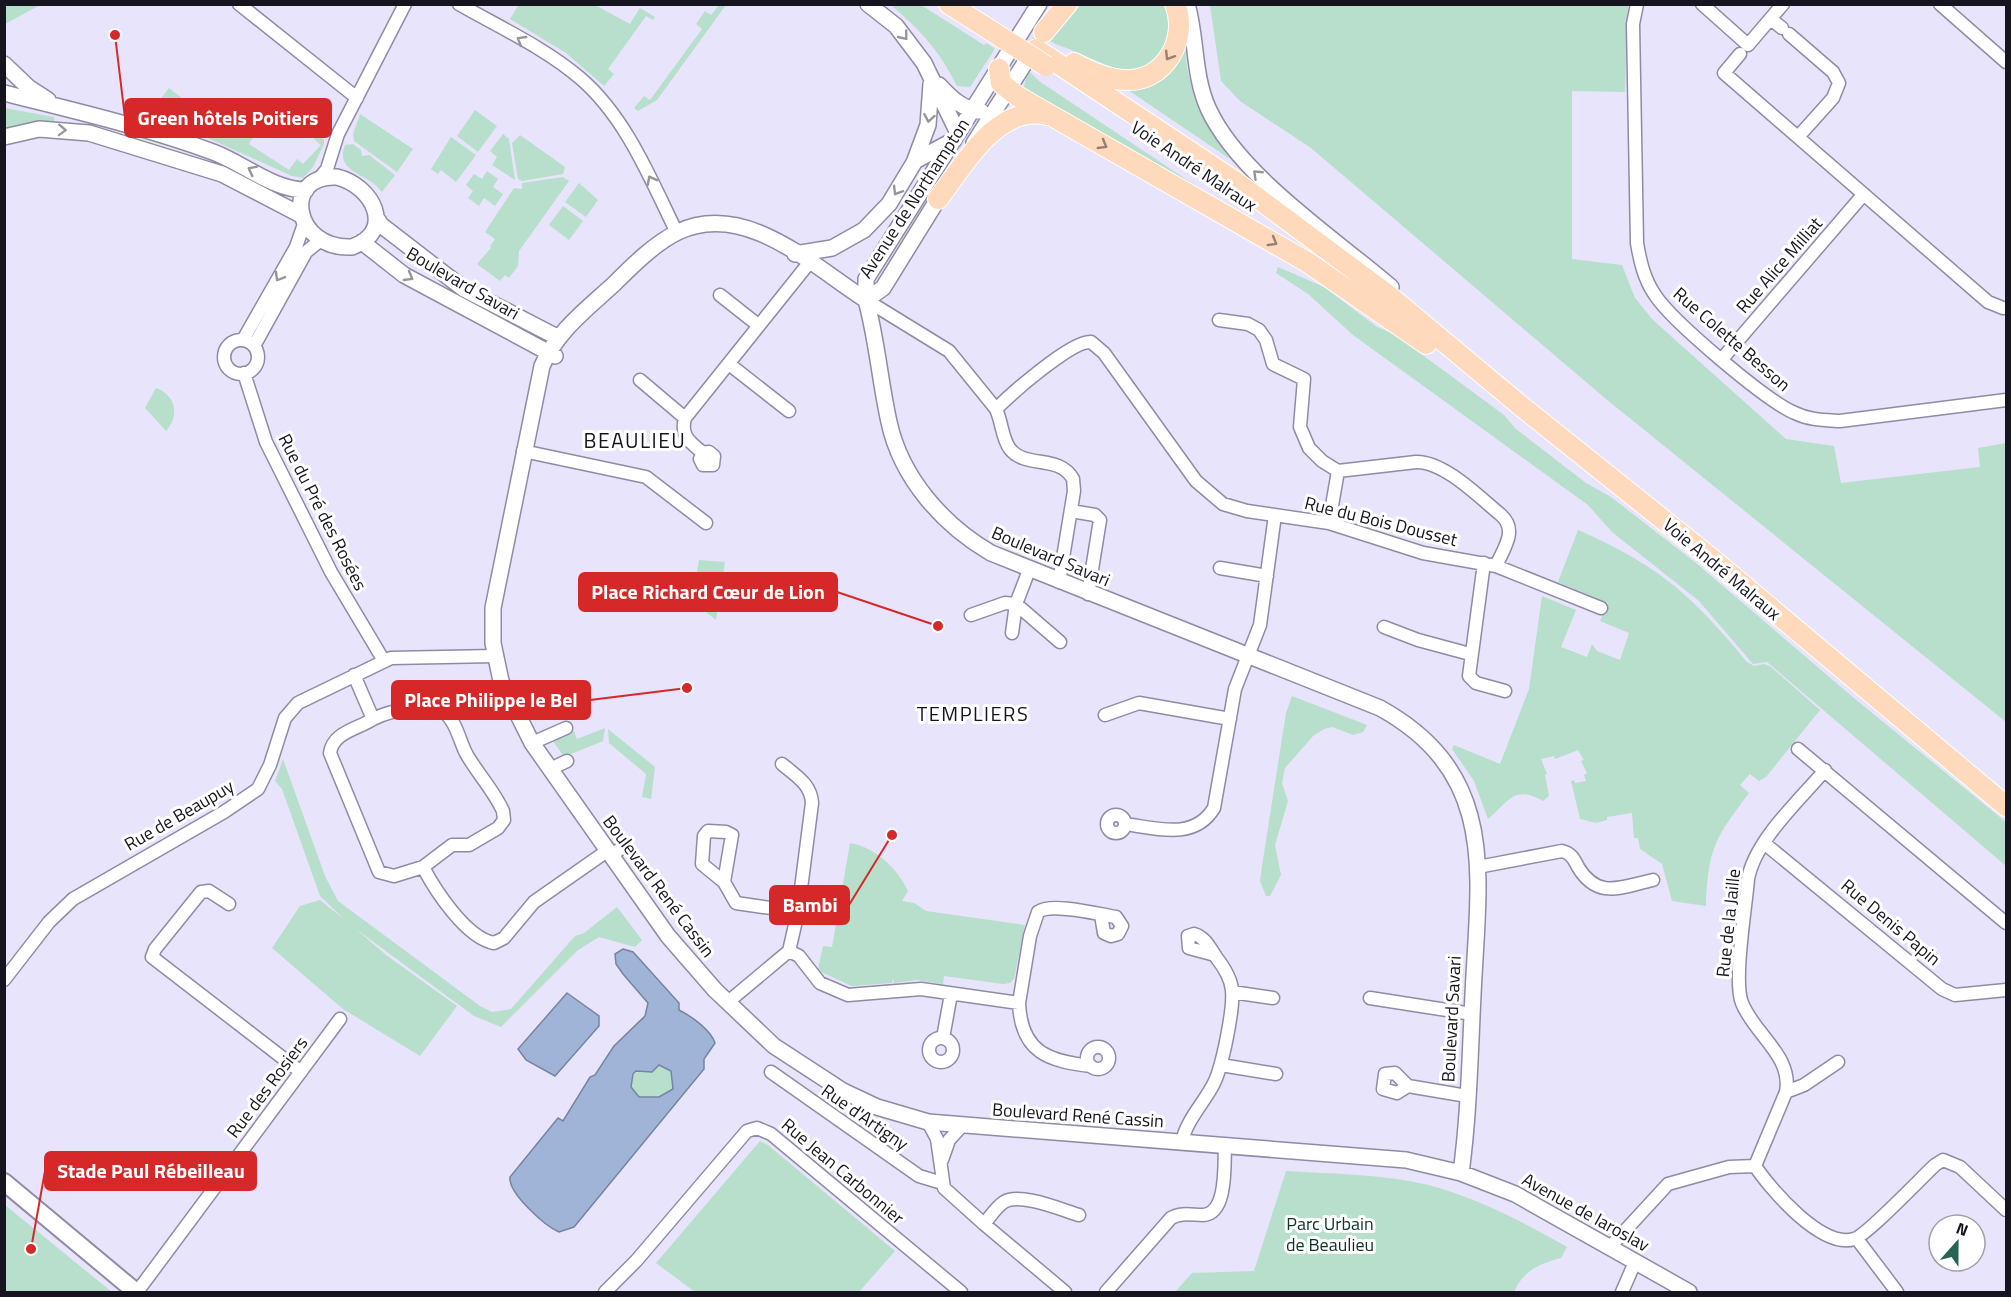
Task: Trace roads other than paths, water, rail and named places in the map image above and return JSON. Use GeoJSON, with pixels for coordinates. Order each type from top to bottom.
{"type":"FeatureCollection","features":[{"type":"Feature","properties":{"kind":"main road","name":"Voie André Malraux"},"geometry":{"type":"LineString","coordinates":[[949,4],[1046,51],[1435,336],[1706,554],[2007,806]]}},
{"type":"Feature","properties":{"kind":"main road","name":"Voie André Malraux"},"geometry":{"type":"LineString","coordinates":[[966,4],[996,28]]}},
{"type":"Feature","properties":{"kind":"main road"},"geometry":{"type":"LineString","coordinates":[[1067,4],[1046,51],[1124,81],[1142,78],[1165,64],[1174,49],[1179,30],[1175,4]]}},
{"type":"Feature","properties":{"kind":"main road"},"geometry":{"type":"LineString","coordinates":[[999,69],[1001,82],[1008,90],[1307,262],[1521,406]]}},
{"type":"Feature","properties":{"kind":"main road"},"geometry":{"type":"LineString","coordinates":[[938,199],[1000,126],[1032,113],[1052,116]]}},
{"type":"Feature","properties":{"kind":"main road"},"geometry":{"type":"LineString","coordinates":[[4,1182],[137,1293]]}},
{"type":"Feature","properties":{"kind":"street"},"geometry":{"type":"LineString","coordinates":[[239,4],[357,98]]}},
{"type":"Feature","properties":{"kind":"street"},"geometry":{"type":"LineString","coordinates":[[302,220],[300,206],[306,190],[318,180],[333,155],[338,134],[405,4]]}},
{"type":"Feature","properties":{"kind":"street"},"geometry":{"type":"LineString","coordinates":[[459,4],[564,65],[587,83],[621,128],[677,233]]}},
{"type":"Feature","properties":{"kind":"street"},"geometry":{"type":"LineString","coordinates":[[868,4],[896,26],[930,74],[958,103],[973,110],[994,111]]}},
{"type":"Feature","properties":{"kind":"street","name":"Avenue de Northampton"},"geometry":{"type":"LineString","coordinates":[[866,300],[866,279],[1039,4]]}},
{"type":"Feature","properties":{"kind":"street","name":"Avenue de Northampton"},"geometry":{"type":"LineString","coordinates":[[866,300],[883,288],[1008,90],[1046,51],[1060,4]]}},
{"type":"Feature","properties":{"kind":"street"},"geometry":{"type":"LineString","coordinates":[[1187,4],[1195,66],[1202,91],[1209,108],[1233,148],[1261,178],[1441,328],[1521,406]]}},
{"type":"Feature","properties":{"kind":"street","name":"Rue Colette Besson"},"geometry":{"type":"LineString","coordinates":[[1637,4],[1634,24],[1637,243],[1641,266],[1654,295],[1671,315],[1772,401],[1815,420],[1840,421],[2007,400]]}},
{"type":"Feature","properties":{"kind":"street"},"geometry":{"type":"LineString","coordinates":[[1702,4],[1744,50]]}},
{"type":"Feature","properties":{"kind":"street"},"geometry":{"type":"LineString","coordinates":[[1782,4],[1724,73],[1988,302],[2005,309]]}},
{"type":"Feature","properties":{"kind":"street"},"geometry":{"type":"LineString","coordinates":[[1940,4],[2007,62]]}},
{"type":"Feature","properties":{"kind":"street"},"geometry":{"type":"LineString","coordinates":[[1771,19],[1833,72],[1839,83],[1833,98],[1798,137]]}},
{"type":"Feature","properties":{"kind":"street"},"geometry":{"type":"LineString","coordinates":[[6,97],[15,81],[9,69]]}},
{"type":"Feature","properties":{"kind":"street"},"geometry":{"type":"LineString","coordinates":[[9,69],[40,96],[62,106]]}},
{"type":"Feature","properties":{"kind":"street"},"geometry":{"type":"LineString","coordinates":[[795,254],[832,248],[864,230],[889,204],[915,161],[929,117],[932,90],[930,74]]}},
{"type":"Feature","properties":{"kind":"street"},"geometry":{"type":"LineString","coordinates":[[915,161],[956,136],[930,74]]}},
{"type":"Feature","properties":{"kind":"street"},"geometry":{"type":"LineString","coordinates":[[6,97],[62,106],[196,146],[229,159],[284,187],[306,190]]}},
{"type":"Feature","properties":{"kind":"street"},"geometry":{"type":"LineString","coordinates":[[6,97],[70,117],[236,180],[302,220],[322,239],[346,248],[362,242],[370,234],[376,217]]}},
{"type":"Feature","properties":{"kind":"street"},"geometry":{"type":"LineString","coordinates":[[4,137],[39,129],[74,130],[196,165]]}},
{"type":"Feature","properties":{"kind":"street"},"geometry":{"type":"LineString","coordinates":[[333,155],[338,168],[348,181]]}},
{"type":"Feature","properties":{"kind":"street"},"geometry":{"type":"LineString","coordinates":[[318,180],[334,177],[348,181],[368,194],[381,225],[464,289],[554,347],[596,293],[677,233],[710,223],[736,224],[760,232],[949,351],[996,409],[1006,442],[1014,453],[1022,458],[1059,466],[1070,474],[1074,485],[1059,582]]}},
{"type":"Feature","properties":{"kind":"street","name":"Rue Alice Milliat"},"geometry":{"type":"LineString","coordinates":[[1722,358],[1863,195]]}},
{"type":"Feature","properties":{"kind":"street","name":"Rue du Pré des Rosées"},"geometry":{"type":"LineString","coordinates":[[248,343],[296,247],[302,220]]}},
{"type":"Feature","properties":{"kind":"street","name":"Rue du Pré des Rosées"},"geometry":{"type":"LineString","coordinates":[[248,343],[306,252],[322,239]]}},
{"type":"Feature","properties":{"kind":"street","name":"Boulevard Savari"},"geometry":{"type":"LineString","coordinates":[[362,242],[404,275],[554,347]]}},
{"type":"Feature","properties":{"kind":"street"},"geometry":{"type":"LineString","coordinates":[[703,453],[683,433],[685,418],[809,263]]}},
{"type":"Feature","properties":{"kind":"street"},"geometry":{"type":"LineString","coordinates":[[720,295],[759,325]]}},
{"type":"Feature","properties":{"kind":"street","name":"Boulevard Savari"},"geometry":{"type":"LineString","coordinates":[[866,300],[889,423],[909,472],[933,506],[964,535],[991,553],[1029,570],[1380,708],[1405,723],[1430,744],[1452,773],[1467,804],[1474,830],[1478,867],[1472,1014],[1461,1173]]}},
{"type":"Feature","properties":{"kind":"street"},"geometry":{"type":"LineString","coordinates":[[1219,320],[1257,328],[1266,340],[1273,364],[1304,379],[1300,423],[1303,437],[1317,458],[1338,471],[1421,462],[1440,468],[1509,522],[1511,530],[1490,565],[1470,654],[1470,679],[1476,684],[1504,691]]}},
{"type":"Feature","properties":{"kind":"street","name":"Rue du Bois Dousset"},"geometry":{"type":"LineString","coordinates":[[996,409],[1026,381],[1076,346],[1091,342],[1104,353],[1207,492],[1230,507],[1329,523],[1423,553],[1490,565],[1601,608]]}},
{"type":"Feature","properties":{"kind":"street","name":"Rue du Pré des Rosées"},"geometry":{"type":"LineString","coordinates":[[244,373],[230,369],[224,358],[230,345],[248,343]]}},
{"type":"Feature","properties":{"kind":"street","name":"Rue du Pré des Rosées"},"geometry":{"type":"LineString","coordinates":[[244,373],[257,363],[258,356],[248,343]]}},
{"type":"Feature","properties":{"kind":"street","name":"Boulevard René Cassin"},"geometry":{"type":"LineString","coordinates":[[554,347],[542,366],[493,608],[495,656],[511,705],[532,743],[609,854],[668,936],[728,1002],[774,1046],[827,1082],[877,1107],[928,1122],[961,1127],[1406,1160],[1461,1173]]}},
{"type":"Feature","properties":{"kind":"street"},"geometry":{"type":"LineString","coordinates":[[729,364],[789,411]]}},
{"type":"Feature","properties":{"kind":"street","name":"Rue du Pré des Rosées"},"geometry":{"type":"LineString","coordinates":[[244,373],[270,450],[335,579],[384,661]]}},
{"type":"Feature","properties":{"kind":"street"},"geometry":{"type":"LineString","coordinates":[[640,380],[685,418]]}},
{"type":"Feature","properties":{"kind":"street"},"geometry":{"type":"LineString","coordinates":[[523,451],[646,477],[706,523]]}},
{"type":"Feature","properties":{"kind":"street"},"geometry":{"type":"LineString","coordinates":[[1329,523],[1338,471]]}},
{"type":"Feature","properties":{"kind":"street"},"geometry":{"type":"LineString","coordinates":[[1071,511],[1095,515],[1100,520],[1088,594]]}},
{"type":"Feature","properties":{"kind":"street"},"geometry":{"type":"LineString","coordinates":[[1125,824],[1183,831],[1209,816],[1218,799],[1235,689],[1260,625],[1275,515]]}},
{"type":"Feature","properties":{"kind":"street"},"geometry":{"type":"LineString","coordinates":[[1220,568],[1267,576]]}},
{"type":"Feature","properties":{"kind":"street"},"geometry":{"type":"LineString","coordinates":[[1012,633],[1016,604],[1029,570]]}},
{"type":"Feature","properties":{"kind":"street"},"geometry":{"type":"LineString","coordinates":[[971,615],[1005,603],[1016,604],[1060,642]]}},
{"type":"Feature","properties":{"kind":"street"},"geometry":{"type":"LineString","coordinates":[[1384,627],[1418,640],[1470,654]]}},
{"type":"Feature","properties":{"kind":"street","name":"Rue de Beaupuy"},"geometry":{"type":"LineString","coordinates":[[4,980],[49,922],[73,899],[224,812],[258,789],[270,765],[289,712],[304,699],[396,657],[495,656]]}},
{"type":"Feature","properties":{"kind":"street"},"geometry":{"type":"LineString","coordinates":[[354,675],[374,719]]}},
{"type":"Feature","properties":{"kind":"street"},"geometry":{"type":"LineString","coordinates":[[1105,715],[1139,703],[1230,719]]}},
{"type":"Feature","properties":{"kind":"street"},"geometry":{"type":"LineString","coordinates":[[404,709],[434,709],[445,712],[452,721],[467,755],[503,811],[503,823],[469,845],[452,845],[423,867],[394,876],[379,872],[331,758],[332,744],[338,737],[374,719],[404,709]]}},
{"type":"Feature","properties":{"kind":"street"},"geometry":{"type":"LineString","coordinates":[[532,743],[566,728]]}},
{"type":"Feature","properties":{"kind":"street"},"geometry":{"type":"LineString","coordinates":[[1798,749],[2007,922]]}},
{"type":"Feature","properties":{"kind":"street"},"geometry":{"type":"LineString","coordinates":[[550,769],[567,761]]}},
{"type":"Feature","properties":{"kind":"street"},"geometry":{"type":"LineString","coordinates":[[728,1002],[789,951],[798,912],[811,824],[812,797],[806,784],[782,764]]}},
{"type":"Feature","properties":{"kind":"street","name":"Rue de la Jaille"},"geometry":{"type":"LineString","coordinates":[[1755,1166],[1786,1092],[1787,1077],[1784,1065],[1751,1020],[1739,995],[1748,879],[1753,861],[1764,843],[1825,770]]}},
{"type":"Feature","properties":{"kind":"street","name":"Rue Denis Papin"},"geometry":{"type":"LineString","coordinates":[[1764,843],[1942,989],[1955,995],[2007,990]]}},
{"type":"Feature","properties":{"kind":"street"},"geometry":{"type":"LineString","coordinates":[[423,867],[448,908],[485,940],[494,943],[504,938],[534,902],[625,845]]}},
{"type":"Feature","properties":{"kind":"street"},"geometry":{"type":"LineString","coordinates":[[1478,867],[1562,850],[1573,857],[1584,877],[1599,888],[1609,889],[1653,880]]}},
{"type":"Feature","properties":{"kind":"street"},"geometry":{"type":"LineString","coordinates":[[724,882],[730,896],[739,904],[798,912]]}},
{"type":"Feature","properties":{"kind":"street"},"geometry":{"type":"LineString","coordinates":[[229,904],[210,891],[201,892],[154,949],[152,957],[301,1072]]}},
{"type":"Feature","properties":{"kind":"street"},"geometry":{"type":"LineString","coordinates":[[1091,1066],[1052,1060],[1038,1051],[1026,1032],[1019,1003],[1030,936],[1038,912],[1049,908],[1101,915]]}},
{"type":"Feature","properties":{"kind":"street"},"geometry":{"type":"LineString","coordinates":[[789,951],[799,956],[816,980],[839,993],[865,996],[921,989],[1019,1003]]}},
{"type":"Feature","properties":{"kind":"street"},"geometry":{"type":"LineString","coordinates":[[1182,1142],[1184,1132],[1214,1083],[1221,1065],[1232,992],[1227,975],[1215,955]]}},
{"type":"Feature","properties":{"kind":"street"},"geometry":{"type":"LineString","coordinates":[[1232,992],[1273,998]]}},
{"type":"Feature","properties":{"kind":"street"},"geometry":{"type":"LineString","coordinates":[[943,1038],[951,994]]}},
{"type":"Feature","properties":{"kind":"street"},"geometry":{"type":"LineString","coordinates":[[1371,998],[1472,1014]]}},
{"type":"Feature","properties":{"kind":"street","name":"Rue des Rosiers"},"geometry":{"type":"LineString","coordinates":[[137,1293],[340,1019]]}},
{"type":"Feature","properties":{"kind":"street"},"geometry":{"type":"LineString","coordinates":[[1786,1092],[1804,1085],[1838,1062]]}},
{"type":"Feature","properties":{"kind":"street"},"geometry":{"type":"LineString","coordinates":[[1221,1065],[1276,1074]]}},
{"type":"Feature","properties":{"kind":"street","name":"Rue d'Artigny"},"geometry":{"type":"LineString","coordinates":[[771,1072],[909,1170],[942,1184]]}},
{"type":"Feature","properties":{"kind":"street"},"geometry":{"type":"LineString","coordinates":[[1408,1086],[1467,1096]]}},
{"type":"Feature","properties":{"kind":"street","name":"Rue d'Artigny"},"geometry":{"type":"LineString","coordinates":[[928,1122],[937,1139],[942,1184],[952,1197],[1065,1293]]}},
{"type":"Feature","properties":{"kind":"street","name":"Rue d'Artigny"},"geometry":{"type":"LineString","coordinates":[[940,1167],[949,1140],[961,1127]]}},
{"type":"Feature","properties":{"kind":"street","name":"Rue Jean Carbonnier"},"geometry":{"type":"LineString","coordinates":[[605,1293],[636,1261],[747,1131],[757,1128],[771,1134],[961,1293]]}},
{"type":"Feature","properties":{"kind":"street"},"geometry":{"type":"LineString","coordinates":[[1106,1293],[1171,1218],[1179,1214],[1208,1215],[1217,1208],[1221,1198],[1225,1145]]}},
{"type":"Feature","properties":{"kind":"street"},"geometry":{"type":"LineString","coordinates":[[1610,1247],[1668,1184],[1729,1167],[1755,1166],[1772,1189],[1823,1234],[1836,1240],[1857,1239],[1935,1165],[1944,1160],[1960,1167],[2007,1210]]}},
{"type":"Feature","properties":{"kind":"street","name":"Avenue de Iaroslav"},"geometry":{"type":"LineString","coordinates":[[1461,1173],[1515,1194],[1689,1293]]}},
{"type":"Feature","properties":{"kind":"street"},"geometry":{"type":"LineString","coordinates":[[984,1224],[1001,1205],[1010,1200],[1040,1202],[1079,1215]]}},
{"type":"Feature","properties":{"kind":"street"},"geometry":{"type":"LineString","coordinates":[[1857,1239],[1897,1293]]}},
{"type":"Feature","properties":{"kind":"street","name":"Rue Jean Carbonnier"},"geometry":{"type":"LineString","coordinates":[[616,1293],[636,1261]]}},
{"type":"Feature","properties":{"kind":"street"},"geometry":{"type":"LineString","coordinates":[[1622,1293],[1635,1262]]}},
{"type":"Feature","properties":{"kind":"water"},"geometry":{"type":"Polygon","coordinates":[[[623,949],[633,952],[679,1003],[679,1010],[705,1028],[715,1043],[704,1059],[704,1069],[574,1227],[559,1232],[545,1223],[521,1200],[511,1184],[510,1177],[558,1118],[563,1121],[590,1077],[595,1075],[614,1046],[645,1016],[648,1003],[616,964],[615,954],[623,949]],[[659,1065],[652,1072],[636,1071],[633,1074],[631,1087],[639,1097],[659,1097],[673,1089],[671,1071],[659,1065]]]}},
{"type":"Feature","properties":{"kind":"water"},"geometry":{"type":"Polygon","coordinates":[[[567,993],[599,1016],[599,1026],[555,1076],[526,1060],[518,1049],[567,993]]]}},
{"type":"Feature","properties":{"kind":"place","name":"Green hôtels Poitiers"},"geometry":{"type":"Point","coordinates":[115,35]}},
{"type":"Feature","properties":{"kind":"place","name":"Place Richard Cœur de Lion"},"geometry":{"type":"Point","coordinates":[938,626]}},
{"type":"Feature","properties":{"kind":"place","name":"Place Philippe le Bel"},"geometry":{"type":"Point","coordinates":[687,688]}},
{"type":"Feature","properties":{"kind":"place","name":"Bambi"},"geometry":{"type":"Point","coordinates":[892,835]}},
{"type":"Feature","properties":{"kind":"place","name":"Stade Paul Rébeilleau"},"geometry":{"type":"Point","coordinates":[31,1249]}},
{"type":"Feature","properties":{"kind":"district","name":"BEAULIEU"},"geometry":{"type":"Point","coordinates":[635,440]}},
{"type":"Feature","properties":{"kind":"district","name":"TEMPLIERS"},"geometry":{"type":"Point","coordinates":[973,713]}},
{"type":"Feature","properties":{"kind":"park label","name":"Parc Urbain de Beaulieu"},"geometry":{"type":"Point","coordinates":[1330,1233]}}]}
